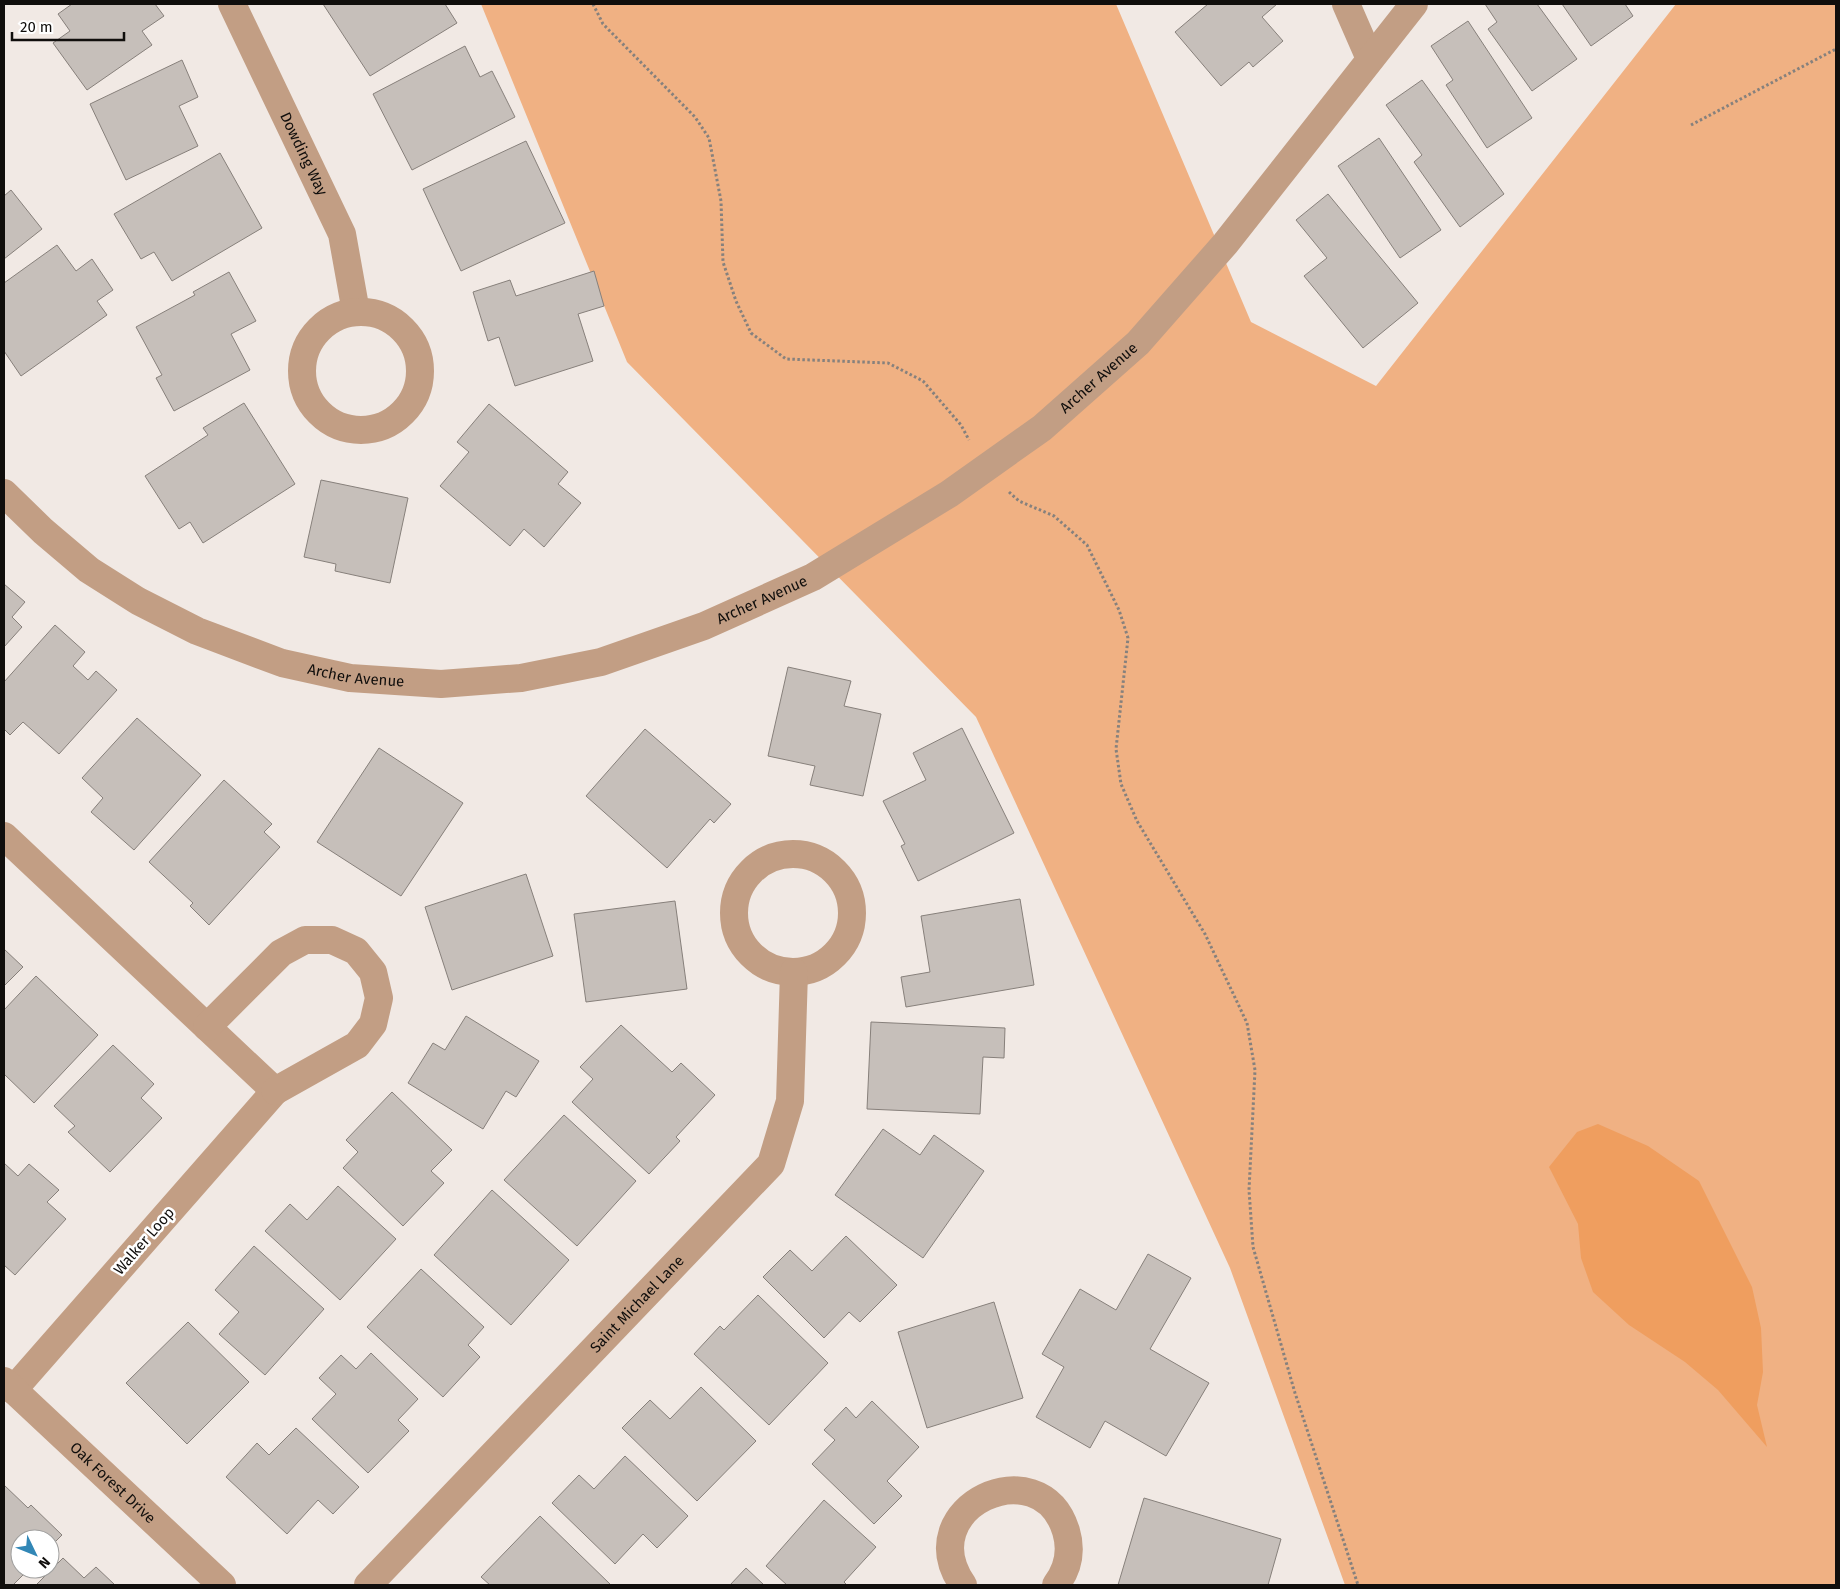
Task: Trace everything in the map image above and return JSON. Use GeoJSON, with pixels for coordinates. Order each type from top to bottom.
{"type":"FeatureCollection","features":[{"type":"Feature","properties":{"kind":"street","name":"Dowding Way"},"geometry":{"type":"LineString","coordinates":[[232,4],[342,234],[356,312]]}},
{"type":"Feature","properties":{"kind":"street"},"geometry":{"type":"LineString","coordinates":[[1346,4],[1370,59]]}},
{"type":"Feature","properties":{"kind":"street","name":"Archer Avenue"},"geometry":{"type":"LineString","coordinates":[[4,493],[43,531],[89,570],[138,601],[197,631],[282,663],[350,678],[441,684],[521,678],[601,662],[704,626],[813,577],[949,494],[1042,428],[1138,343],[1225,244],[1414,4]]}},
{"type":"Feature","properties":{"kind":"street"},"geometry":{"type":"LineString","coordinates":[[356,312],[374,313],[392,321],[406,332],[416,348],[420,366],[419,385],[412,403],[400,417],[384,426],[365,431],[345,429],[326,420],[311,406],[303,386],[301,366],[307,346],[319,329],[336,317],[356,312]]}},
{"type":"Feature","properties":{"kind":"street"},"geometry":{"type":"LineString","coordinates":[[4,836],[275,1091]]}},
{"type":"Feature","properties":{"kind":"street"},"geometry":{"type":"LineString","coordinates":[[791,853],[810,856],[826,864],[840,876],[849,892],[852,911],[850,930],[842,947],[829,960],[813,969],[794,972],[774,969],[756,960],[742,944],[734,925],[733,904],[741,884],[753,868],[771,857],[791,853]]}},
{"type":"Feature","properties":{"kind":"street","name":"Walker Loop"},"geometry":{"type":"LineString","coordinates":[[9,1386],[275,1091],[357,1045],[373,1024],[379,998],[373,972],[356,951],[332,940],[305,940],[281,952],[207,1027]]}},
{"type":"Feature","properties":{"kind":"street","name":"Saint Michael Lane"},"geometry":{"type":"LineString","coordinates":[[368,1585],[771,1164],[790,1101],[794,972]]}},
{"type":"Feature","properties":{"kind":"street","name":"Oak Forest Drive"},"geometry":{"type":"LineString","coordinates":[[9,1386],[222,1585]]}},
{"type":"Feature","properties":{"kind":"street"},"geometry":{"type":"LineString","coordinates":[[963,1585],[955,1574],[950,1553],[952,1533],[961,1514],[976,1500],[989,1494],[1016,1489],[1036,1495],[1052,1507],[1063,1522],[1069,1540],[1069,1559],[1056,1585]]}},
{"type":"Feature","properties":{"kind":"path"},"geometry":{"type":"LineString","coordinates":[[593,4],[603,24],[695,117],[709,138],[721,201],[723,262],[736,301],[751,333],[786,359],[888,362],[923,381],[961,425],[984,469],[1019,501],[1054,516],[1087,545],[1119,610],[1128,638],[1116,749],[1121,784],[1137,822],[1205,934],[1247,1023],[1255,1070],[1249,1190],[1253,1247],[1295,1392],[1358,1585]]}},
{"type":"Feature","properties":{"kind":"path"},"geometry":{"type":"LineString","coordinates":[[1691,125],[1836,49]]}},
{"type":"Feature","properties":{"kind":"shaded area"},"geometry":{"type":"Polygon","coordinates":[[[481,4],[1116,4],[1251,322],[1376,386],[1676,4],[1836,4],[1836,1585],[1345,1585],[1230,1268],[976,717],[627,362],[481,4]]]}},
{"type":"Feature","properties":{"kind":"shaded area"},"geometry":{"type":"Polygon","coordinates":[[[1598,1124],[1648,1146],[1699,1181],[1752,1287],[1761,1328],[1763,1372],[1757,1405],[1767,1447],[1718,1390],[1685,1362],[1629,1325],[1593,1292],[1581,1258],[1578,1224],[1549,1167],[1577,1132],[1598,1124]]]}},
{"type":"Feature","properties":{"kind":"building"},"geometry":{"type":"Polygon","coordinates":[[[72,4],[155,4],[164,16],[142,31],[152,45],[87,90],[53,43],[70,31],[58,14],[72,4]]]}},
{"type":"Feature","properties":{"kind":"building"},"geometry":{"type":"Polygon","coordinates":[[[323,4],[445,4],[457,23],[370,76],[323,4]]]}},
{"type":"Feature","properties":{"kind":"building"},"geometry":{"type":"Polygon","coordinates":[[[1208,4],[1277,4],[1262,17],[1283,41],[1253,67],[1249,62],[1221,86],[1175,32],[1208,4]]]}},
{"type":"Feature","properties":{"kind":"building"},"geometry":{"type":"Polygon","coordinates":[[[1485,4],[1537,4],[1577,59],[1532,91],[1488,29],[1497,22],[1485,4]]]}},
{"type":"Feature","properties":{"kind":"building"},"geometry":{"type":"Polygon","coordinates":[[[1562,4],[1625,4],[1633,16],[1591,46],[1562,4]]]}},
{"type":"Feature","properties":{"kind":"building"},"geometry":{"type":"Polygon","coordinates":[[[1468,21],[1532,118],[1487,148],[1446,85],[1453,80],[1431,46],[1468,21]]]}},
{"type":"Feature","properties":{"kind":"building"},"geometry":{"type":"Polygon","coordinates":[[[465,46],[480,77],[492,71],[515,117],[412,170],[373,94],[465,46]]]}},
{"type":"Feature","properties":{"kind":"building"},"geometry":{"type":"Polygon","coordinates":[[[182,60],[198,97],[179,106],[198,146],[126,180],[90,104],[182,60]]]}},
{"type":"Feature","properties":{"kind":"building"},"geometry":{"type":"Polygon","coordinates":[[[1422,80],[1504,194],[1460,227],[1414,162],[1422,155],[1386,105],[1422,80]]]}},
{"type":"Feature","properties":{"kind":"building"},"geometry":{"type":"Polygon","coordinates":[[[1379,138],[1441,230],[1400,258],[1338,166],[1379,138]]]}},
{"type":"Feature","properties":{"kind":"building"},"geometry":{"type":"Polygon","coordinates":[[[526,141],[565,223],[461,271],[423,189],[526,141]]]}},
{"type":"Feature","properties":{"kind":"building"},"geometry":{"type":"Polygon","coordinates":[[[220,153],[262,228],[172,281],[154,252],[141,259],[114,214],[220,153]]]}},
{"type":"Feature","properties":{"kind":"building"},"geometry":{"type":"Polygon","coordinates":[[[11,190],[42,229],[4,259],[4,196],[11,190]]]}},
{"type":"Feature","properties":{"kind":"building"},"geometry":{"type":"Polygon","coordinates":[[[1328,194],[1418,303],[1363,348],[1304,276],[1327,258],[1296,220],[1328,194]]]}},
{"type":"Feature","properties":{"kind":"building"},"geometry":{"type":"Polygon","coordinates":[[[57,245],[76,271],[92,259],[113,290],[97,301],[107,315],[21,376],[4,351],[4,283],[57,245]]]}},
{"type":"Feature","properties":{"kind":"building"},"geometry":{"type":"Polygon","coordinates":[[[594,271],[604,306],[578,314],[593,361],[515,386],[499,337],[488,341],[473,292],[510,280],[516,296],[594,271]]]}},
{"type":"Feature","properties":{"kind":"building"},"geometry":{"type":"Polygon","coordinates":[[[229,272],[256,321],[231,334],[250,370],[174,411],[156,378],[162,375],[136,327],[195,295],[193,292],[229,272]]]}},
{"type":"Feature","properties":{"kind":"building"},"geometry":{"type":"Polygon","coordinates":[[[244,403],[295,484],[203,543],[190,522],[179,529],[145,476],[208,435],[203,428],[244,403]]]}},
{"type":"Feature","properties":{"kind":"building"},"geometry":{"type":"Polygon","coordinates":[[[489,404],[568,472],[558,484],[581,503],[544,547],[524,529],[510,546],[440,486],[469,452],[457,442],[489,404]]]}},
{"type":"Feature","properties":{"kind":"building"},"geometry":{"type":"Polygon","coordinates":[[[321,480],[408,498],[390,583],[335,571],[336,564],[304,557],[321,480]]]}},
{"type":"Feature","properties":{"kind":"building"},"geometry":{"type":"Polygon","coordinates":[[[4,584],[25,602],[12,617],[22,627],[4,647],[4,584]]]}},
{"type":"Feature","properties":{"kind":"building"},"geometry":{"type":"Polygon","coordinates":[[[55,625],[85,652],[73,666],[88,680],[96,671],[117,690],[59,754],[23,722],[10,735],[4,729],[4,682],[55,625]]]}},
{"type":"Feature","properties":{"kind":"building"},"geometry":{"type":"Polygon","coordinates":[[[788,667],[851,681],[844,706],[881,714],[863,796],[810,785],[815,766],[768,756],[788,667]]]}},
{"type":"Feature","properties":{"kind":"building"},"geometry":{"type":"Polygon","coordinates":[[[137,718],[201,775],[134,850],[91,812],[103,798],[82,778],[137,718]]]}},
{"type":"Feature","properties":{"kind":"building"},"geometry":{"type":"Polygon","coordinates":[[[962,728],[1014,833],[918,881],[901,846],[905,844],[883,801],[926,780],[913,753],[962,728]]]}},
{"type":"Feature","properties":{"kind":"building"},"geometry":{"type":"Polygon","coordinates":[[[645,729],[731,804],[714,823],[710,819],[667,868],[586,796],[645,729]]]}},
{"type":"Feature","properties":{"kind":"building"},"geometry":{"type":"Polygon","coordinates":[[[379,748],[463,803],[401,896],[317,842],[379,748]]]}},
{"type":"Feature","properties":{"kind":"building"},"geometry":{"type":"Polygon","coordinates":[[[224,780],[272,824],[264,832],[280,847],[209,925],[190,906],[193,903],[149,862],[224,780]]]}},
{"type":"Feature","properties":{"kind":"building"},"geometry":{"type":"Polygon","coordinates":[[[526,874],[553,956],[452,990],[425,907],[526,874]]]}},
{"type":"Feature","properties":{"kind":"building"},"geometry":{"type":"Polygon","coordinates":[[[1020,899],[1034,985],[906,1007],[901,977],[930,972],[921,916],[1020,899]]]}},
{"type":"Feature","properties":{"kind":"building"},"geometry":{"type":"Polygon","coordinates":[[[675,901],[687,989],[586,1002],[574,914],[675,901]]]}},
{"type":"Feature","properties":{"kind":"building"},"geometry":{"type":"Polygon","coordinates":[[[4,949],[23,967],[4,986],[4,949]]]}},
{"type":"Feature","properties":{"kind":"building"},"geometry":{"type":"Polygon","coordinates":[[[36,976],[98,1035],[34,1103],[4,1074],[4,1010],[36,976]]]}},
{"type":"Feature","properties":{"kind":"building"},"geometry":{"type":"Polygon","coordinates":[[[466,1016],[539,1061],[516,1097],[506,1091],[483,1129],[408,1083],[433,1043],[445,1050],[466,1016]]]}},
{"type":"Feature","properties":{"kind":"building"},"geometry":{"type":"Polygon","coordinates":[[[871,1022],[1005,1028],[1004,1058],[983,1057],[980,1114],[867,1109],[871,1022]]]}},
{"type":"Feature","properties":{"kind":"building"},"geometry":{"type":"Polygon","coordinates":[[[621,1025],[672,1072],[681,1063],[715,1095],[676,1137],[680,1141],[649,1174],[572,1102],[593,1079],[580,1067],[621,1025]]]}},
{"type":"Feature","properties":{"kind":"building"},"geometry":{"type":"Polygon","coordinates":[[[113,1045],[154,1084],[141,1098],[162,1118],[110,1172],[68,1132],[75,1126],[54,1106],[113,1045]]]}},
{"type":"Feature","properties":{"kind":"building"},"geometry":{"type":"Polygon","coordinates":[[[392,1092],[452,1150],[431,1171],[444,1183],[403,1226],[343,1168],[358,1152],[346,1140],[392,1092]]]}},
{"type":"Feature","properties":{"kind":"building"},"geometry":{"type":"Polygon","coordinates":[[[564,1115],[636,1181],[577,1246],[504,1180],[564,1115]]]}},
{"type":"Feature","properties":{"kind":"building"},"geometry":{"type":"Polygon","coordinates":[[[883,1129],[920,1155],[934,1135],[984,1171],[923,1258],[835,1195],[883,1129]]]}},
{"type":"Feature","properties":{"kind":"building"},"geometry":{"type":"Polygon","coordinates":[[[4,1163],[18,1176],[29,1164],[59,1190],[47,1202],[66,1219],[15,1275],[4,1265],[4,1163]]]}},
{"type":"Feature","properties":{"kind":"building"},"geometry":{"type":"Polygon","coordinates":[[[338,1186],[396,1239],[340,1300],[265,1231],[290,1204],[307,1220],[338,1186]]]}},
{"type":"Feature","properties":{"kind":"building"},"geometry":{"type":"Polygon","coordinates":[[[492,1190],[569,1260],[511,1325],[434,1255],[492,1190]]]}},
{"type":"Feature","properties":{"kind":"building"},"geometry":{"type":"Polygon","coordinates":[[[846,1236],[897,1285],[860,1322],[849,1312],[824,1338],[763,1277],[790,1250],[812,1271],[846,1236]]]}},
{"type":"Feature","properties":{"kind":"building"},"geometry":{"type":"Polygon","coordinates":[[[254,1246],[324,1309],[265,1375],[219,1334],[239,1312],[215,1290],[254,1246]]]}},
{"type":"Feature","properties":{"kind":"building"},"geometry":{"type":"Polygon","coordinates":[[[1148,1254],[1191,1278],[1150,1349],[1209,1383],[1166,1456],[1105,1421],[1090,1448],[1036,1417],[1064,1367],[1042,1354],[1080,1289],[1116,1310],[1148,1254]]]}},
{"type":"Feature","properties":{"kind":"building"},"geometry":{"type":"Polygon","coordinates":[[[421,1269],[484,1327],[468,1345],[480,1357],[443,1397],[367,1327],[421,1269]]]}},
{"type":"Feature","properties":{"kind":"building"},"geometry":{"type":"Polygon","coordinates":[[[758,1295],[828,1363],[769,1425],[694,1354],[720,1326],[724,1330],[758,1295]]]}},
{"type":"Feature","properties":{"kind":"building"},"geometry":{"type":"Polygon","coordinates":[[[994,1302],[1023,1398],[927,1428],[898,1332],[994,1302]]]}},
{"type":"Feature","properties":{"kind":"building"},"geometry":{"type":"Polygon","coordinates":[[[188,1322],[249,1382],[187,1444],[126,1383],[188,1322]]]}},
{"type":"Feature","properties":{"kind":"building"},"geometry":{"type":"Polygon","coordinates":[[[371,1353],[418,1399],[398,1420],[409,1431],[368,1473],[312,1419],[336,1394],[319,1378],[341,1355],[356,1369],[371,1353]]]}},
{"type":"Feature","properties":{"kind":"building"},"geometry":{"type":"Polygon","coordinates":[[[701,1387],[756,1441],[697,1501],[622,1428],[650,1400],[670,1419],[701,1387]]]}},
{"type":"Feature","properties":{"kind":"building"},"geometry":{"type":"Polygon","coordinates":[[[872,1401],[919,1447],[887,1481],[902,1496],[874,1524],[812,1464],[835,1440],[824,1430],[846,1407],[856,1418],[872,1401]]]}},
{"type":"Feature","properties":{"kind":"building"},"geometry":{"type":"Polygon","coordinates":[[[296,1428],[359,1487],[333,1514],[318,1500],[287,1534],[226,1477],[257,1443],[269,1455],[296,1428]]]}},
{"type":"Feature","properties":{"kind":"building"},"geometry":{"type":"Polygon","coordinates":[[[625,1456],[688,1516],[657,1548],[643,1534],[615,1564],[552,1503],[579,1475],[594,1489],[625,1456]]]}},
{"type":"Feature","properties":{"kind":"building"},"geometry":{"type":"Polygon","coordinates":[[[4,1485],[28,1508],[31,1505],[56,1529],[10,1529],[10,1579],[19,1579],[13,1585],[4,1585],[4,1485]]]}},
{"type":"Feature","properties":{"kind":"building"},"geometry":{"type":"Polygon","coordinates":[[[1144,1498],[1281,1539],[1268,1585],[1118,1585],[1144,1498]]]}},
{"type":"Feature","properties":{"kind":"building"},"geometry":{"type":"Polygon","coordinates":[[[824,1500],[876,1547],[844,1582],[847,1585],[787,1585],[766,1566],[824,1500]]]}},
{"type":"Feature","properties":{"kind":"building"},"geometry":{"type":"Polygon","coordinates":[[[540,1516],[611,1585],[490,1585],[481,1577],[540,1516]]]}},
{"type":"Feature","properties":{"kind":"building"},"geometry":{"type":"Polygon","coordinates":[[[63,1558],[84,1578],[96,1567],[115,1585],[36,1585],[42,1579],[60,1579],[60,1561],[63,1558]]]}},
{"type":"Feature","properties":{"kind":"building"},"geometry":{"type":"Polygon","coordinates":[[[746,1568],[764,1585],[730,1585],[746,1568]]]}}]}
